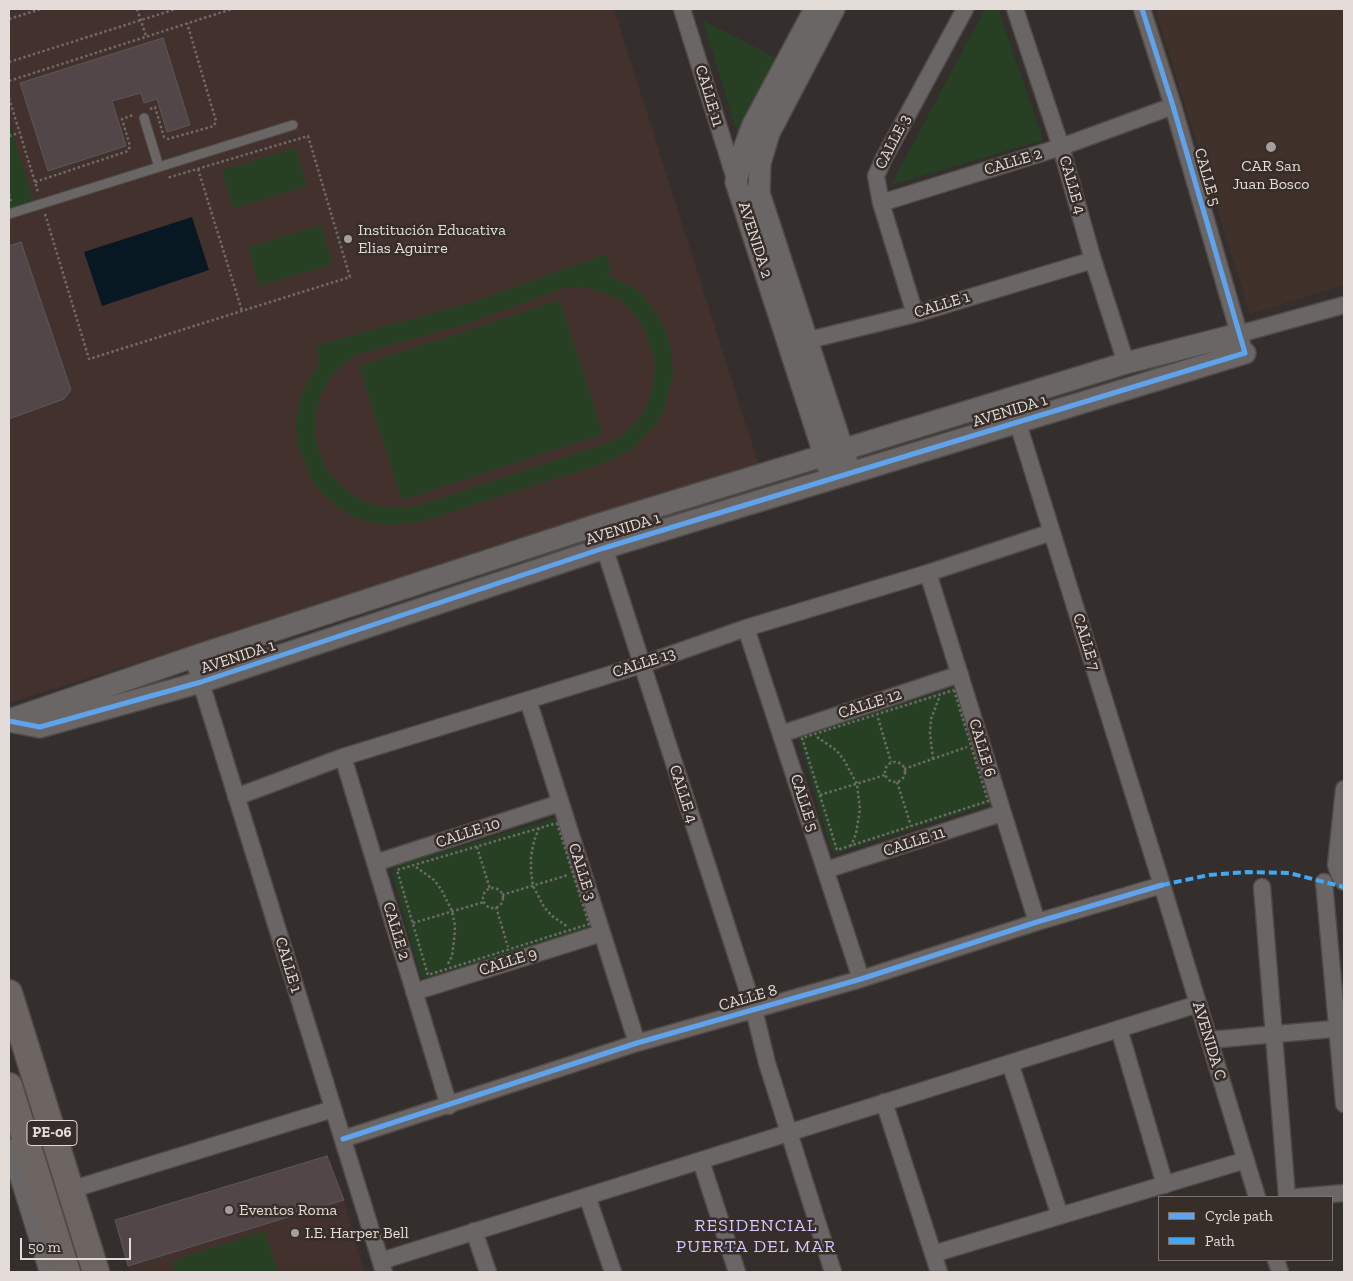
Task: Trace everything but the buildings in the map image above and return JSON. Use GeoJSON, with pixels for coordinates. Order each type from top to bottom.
{"type":"FeatureCollection","features":[{"type":"Feature","properties":{"kind":"main road","name":"PE-06"},"geometry":{"type":"LineString","coordinates":[[9,993],[96,1272]]}},
{"type":"Feature","properties":{"kind":"main road","name":"PE-06"},"geometry":{"type":"LineString","coordinates":[[9,1086],[67,1272]]}},
{"type":"Feature","properties":{"kind":"street","name":"CALLE 11"},"geometry":{"type":"LineString","coordinates":[[682,9],[736,182]]}},
{"type":"Feature","properties":{"kind":"street","name":"AVENIDA 2"},"geometry":{"type":"LineString","coordinates":[[799,343],[736,182],[743,151],[753,125],[815,9]]}},
{"type":"Feature","properties":{"kind":"street","name":"AVENIDA 2"},"geometry":{"type":"LineString","coordinates":[[834,9],[768,133],[760,163],[759,194],[799,343],[841,476]]}},
{"type":"Feature","properties":{"kind":"street","name":"CALLE 3"},"geometry":{"type":"LineString","coordinates":[[915,314],[881,203],[876,176],[964,9]]}},
{"type":"Feature","properties":{"kind":"street","name":"CALLE 4"},"geometry":{"type":"LineString","coordinates":[[1015,9],[1061,147],[1093,260],[1126,363]]}},
{"type":"Feature","properties":{"kind":"street","name":"CALLE 5"},"geometry":{"type":"LineString","coordinates":[[1142,9],[1173,106],[1242,344]]}},
{"type":"Feature","properties":{"kind":"street","name":"CALLE 2"},"geometry":{"type":"LineString","coordinates":[[881,203],[1061,147],[1173,106]]}},
{"type":"Feature","properties":{"kind":"street","name":"CALLE 1"},"geometry":{"type":"LineString","coordinates":[[799,343],[915,314],[1093,260]]}},
{"type":"Feature","properties":{"kind":"street"},"geometry":{"type":"LineString","coordinates":[[1242,344],[1344,305]]}},
{"type":"Feature","properties":{"kind":"street","name":"AVENIDA 1"},"geometry":{"type":"LineString","coordinates":[[9,721],[193,657],[597,525],[1010,398],[1126,363],[1242,344]]}},
{"type":"Feature","properties":{"kind":"street","name":"AVENIDA 1"},"geometry":{"type":"LineString","coordinates":[[9,721],[40,727],[201,682],[604,548],[1016,422],[1242,344]]}},
{"type":"Feature","properties":{"kind":"street","name":"CALLE 7"},"geometry":{"type":"LineString","coordinates":[[1010,398],[1162,886]]}},
{"type":"Feature","properties":{"kind":"street","name":"CALLE 4"},"geometry":{"type":"LineString","coordinates":[[597,525],[754,1010],[767,1063],[833,1272]]}},
{"type":"Feature","properties":{"kind":"street","name":"CALLE 13"},"geometry":{"type":"LineString","coordinates":[[236,797],[343,757],[528,700],[746,628],[928,573],[1052,532]]}},
{"type":"Feature","properties":{"kind":"street","name":"CALLE 6"},"geometry":{"type":"LineString","coordinates":[[928,573],[1037,922]]}},
{"type":"Feature","properties":{"kind":"street","name":"CALLE 5"},"geometry":{"type":"LineString","coordinates":[[746,628],[861,979]]}},
{"type":"Feature","properties":{"kind":"street","name":"CALLE 1"},"geometry":{"type":"LineString","coordinates":[[193,657],[382,1266]]}},
{"type":"Feature","properties":{"kind":"street","name":"CALLE 12"},"geometry":{"type":"LineString","coordinates":[[781,734],[960,674]]}},
{"type":"Feature","properties":{"kind":"street","name":"CALLE 3"},"geometry":{"type":"LineString","coordinates":[[528,700],[637,1043]]}},
{"type":"Feature","properties":{"kind":"street","name":"CALLE 2"},"geometry":{"type":"LineString","coordinates":[[343,757],[449,1106]]}},
{"type":"Feature","properties":{"kind":"street"},"geometry":{"type":"LineString","coordinates":[[1344,797],[1336,865],[1344,882]]}},
{"type":"Feature","properties":{"kind":"street","name":"CALLE 10"},"geometry":{"type":"LineString","coordinates":[[375,863],[560,803]]}},
{"type":"Feature","properties":{"kind":"street","name":"CALLE 11"},"geometry":{"type":"LineString","coordinates":[[826,870],[1002,813]]}},
{"type":"Feature","properties":{"kind":"street"},"geometry":{"type":"LineString","coordinates":[[1324,882],[1341,1028],[1344,1104]]}},
{"type":"Feature","properties":{"kind":"street","name":"CALLE 8"},"geometry":{"type":"LineString","coordinates":[[343,1140],[637,1043],[861,979],[1037,922],[1162,886]]}},
{"type":"Feature","properties":{"kind":"street","name":"AVENIDA C"},"geometry":{"type":"LineString","coordinates":[[1162,886],[1257,1196]]}},
{"type":"Feature","properties":{"kind":"street"},"geometry":{"type":"LineString","coordinates":[[1262,887],[1287,1196]]}},
{"type":"Feature","properties":{"kind":"street","name":"CALLE 9"},"geometry":{"type":"LineString","coordinates":[[414,992],[602,933]]}},
{"type":"Feature","properties":{"kind":"street"},"geometry":{"type":"LineString","coordinates":[[382,1266],[474,1231],[1198,1004]]}},
{"type":"Feature","properties":{"kind":"street"},"geometry":{"type":"LineString","coordinates":[[1119,1028],[1165,1185]]}},
{"type":"Feature","properties":{"kind":"street"},"geometry":{"type":"LineString","coordinates":[[1209,1040],[1341,1028]]}},
{"type":"Feature","properties":{"kind":"street"},"geometry":{"type":"LineString","coordinates":[[1010,1062],[1060,1216]]}},
{"type":"Feature","properties":{"kind":"street"},"geometry":{"type":"LineString","coordinates":[[884,1102],[939,1272]]}},
{"type":"Feature","properties":{"kind":"street"},"geometry":{"type":"LineString","coordinates":[[70,1190],[333,1109]]}},
{"type":"Feature","properties":{"kind":"street"},"geometry":{"type":"LineString","coordinates":[[9,1147],[48,1272]]}},
{"type":"Feature","properties":{"kind":"street"},"geometry":{"type":"LineString","coordinates":[[933,1254],[1246,1160]]}},
{"type":"Feature","properties":{"kind":"street"},"geometry":{"type":"LineString","coordinates":[[701,1161],[737,1272]]}},
{"type":"Feature","properties":{"kind":"street"},"geometry":{"type":"LineString","coordinates":[[1309,1196],[1344,1193]]}},
{"type":"Feature","properties":{"kind":"street"},"geometry":{"type":"LineString","coordinates":[[587,1196],[614,1272]]}},
{"type":"Feature","properties":{"kind":"street"},"geometry":{"type":"LineString","coordinates":[[474,1231],[488,1272]]}},
{"type":"Feature","properties":{"kind":"lane"},"geometry":{"type":"LineString","coordinates":[[144,118],[160,167]]}},
{"type":"Feature","properties":{"kind":"lane"},"geometry":{"type":"LineString","coordinates":[[9,214],[293,125]]}},
{"type":"Feature","properties":{"kind":"path"},"geometry":{"type":"LineString","coordinates":[[9,19],[41,9]]}},
{"type":"Feature","properties":{"kind":"path"},"geometry":{"type":"LineString","coordinates":[[137,9],[146,36]]}},
{"type":"Feature","properties":{"kind":"path"},"geometry":{"type":"LineString","coordinates":[[157,9],[159,14]]}},
{"type":"Feature","properties":{"kind":"path"},"geometry":{"type":"LineString","coordinates":[[9,62],[176,9]]}},
{"type":"Feature","properties":{"kind":"path"},"geometry":{"type":"LineString","coordinates":[[9,81],[232,9]]}},
{"type":"Feature","properties":{"kind":"path"},"geometry":{"type":"LineString","coordinates":[[9,98],[89,359],[350,277],[308,136],[162,180]]}},
{"type":"Feature","properties":{"kind":"path"},"geometry":{"type":"LineString","coordinates":[[9,136],[19,133]]}},
{"type":"Feature","properties":{"kind":"path"},"geometry":{"type":"LineString","coordinates":[[198,169],[242,312]]}},
{"type":"Feature","properties":{"kind":"path"},"geometry":{"type":"LineString","coordinates":[[45,215],[54,212]]}},
{"type":"Feature","properties":{"kind":"path"},"geometry":{"type":"LineString","coordinates":[[954,690],[988,801],[836,850],[802,738],[876,715],[954,690]]}},
{"type":"Feature","properties":{"kind":"path"},"geometry":{"type":"LineString","coordinates":[[933,759],[930,746],[931,720],[941,694]]}},
{"type":"Feature","properties":{"kind":"path"},"geometry":{"type":"LineString","coordinates":[[876,715],[891,762]]}},
{"type":"Feature","properties":{"kind":"path"},"geometry":{"type":"LineString","coordinates":[[813,735],[836,750],[844,760],[857,784],[860,809],[857,828],[851,846]]}},
{"type":"Feature","properties":{"kind":"path"},"geometry":{"type":"LineString","coordinates":[[904,769],[971,746]]}},
{"type":"Feature","properties":{"kind":"path"},"geometry":{"type":"LineString","coordinates":[[891,762],[899,763],[904,769],[905,774],[897,782],[888,780],[885,775],[885,768],[891,762]]}},
{"type":"Feature","properties":{"kind":"path"},"geometry":{"type":"LineString","coordinates":[[820,795],[885,775]]}},
{"type":"Feature","properties":{"kind":"path"},"geometry":{"type":"LineString","coordinates":[[897,782],[911,826]]}},
{"type":"Feature","properties":{"kind":"path"},"geometry":{"type":"LineString","coordinates":[[557,822],[589,924],[428,975],[397,870],[477,846],[557,822]]}},
{"type":"Feature","properties":{"kind":"path"},"geometry":{"type":"LineString","coordinates":[[540,828],[534,841],[531,856],[534,886],[538,897],[548,911],[571,929]]}},
{"type":"Feature","properties":{"kind":"path"},"geometry":{"type":"LineString","coordinates":[[477,846],[490,889]]}},
{"type":"Feature","properties":{"kind":"path"},"geometry":{"type":"LineString","coordinates":[[414,865],[441,889],[452,911],[455,926],[454,941],[452,956],[446,970]]}},
{"type":"Feature","properties":{"kind":"path"},"geometry":{"type":"LineString","coordinates":[[502,895],[573,873]]}},
{"type":"Feature","properties":{"kind":"path"},"geometry":{"type":"LineString","coordinates":[[490,889],[497,889],[502,895],[501,904],[496,908],[489,907],[484,902],[485,892],[490,889]]}},
{"type":"Feature","properties":{"kind":"path"},"geometry":{"type":"LineString","coordinates":[[412,923],[484,902]]}},
{"type":"Feature","properties":{"kind":"path"},"geometry":{"type":"LineString","coordinates":[[496,908],[509,950]]}},
{"type":"Feature","properties":{"kind":"shaded area","name":"Institución Educativa Elias Aguirre"},"geometry":{"type":"Polygon","coordinates":[[[9,9],[614,9],[760,469],[9,703],[9,9]]]}},
{"type":"Feature","properties":{"kind":"shaded area","name":"CAR San Juan Bosco"},"geometry":{"type":"Polygon","coordinates":[[[1155,9],[1344,9],[1344,285],[1250,314],[1155,9]]]}},
{"type":"Feature","properties":{"kind":"shaded area","name":"I.E. Harper Bell"},"geometry":{"type":"Polygon","coordinates":[[[344,1200],[364,1272],[130,1272],[128,1266],[344,1200]]]}},
{"type":"Feature","properties":{"kind":"green space"},"geometry":{"type":"Polygon","coordinates":[[[985,9],[998,9],[1043,140],[891,185],[985,9]]]}},
{"type":"Feature","properties":{"kind":"green space"},"geometry":{"type":"Polygon","coordinates":[[[703,20],[780,60],[738,135],[703,20]]]}},
{"type":"Feature","properties":{"kind":"green space"},"geometry":{"type":"Polygon","coordinates":[[[9,121],[34,203],[9,210],[9,121]]]}},
{"type":"Feature","properties":{"kind":"green space"},"geometry":{"type":"Polygon","coordinates":[[[296,148],[307,186],[233,208],[222,170],[296,148]]]}},
{"type":"Feature","properties":{"kind":"green space"},"geometry":{"type":"Polygon","coordinates":[[[321,225],[332,264],[259,286],[248,247],[321,225]]]}},
{"type":"Feature","properties":{"kind":"green space"},"geometry":{"type":"Polygon","coordinates":[[[607,254],[611,272],[605,275],[632,287],[645,298],[657,314],[667,333],[672,355],[673,375],[664,411],[656,424],[633,448],[620,456],[424,521],[388,525],[369,522],[339,508],[322,493],[311,478],[298,445],[296,426],[298,407],[304,388],[320,363],[315,346],[476,301],[607,254]],[[583,287],[563,288],[472,322],[355,355],[330,377],[321,394],[316,411],[315,430],[318,448],[325,466],[336,482],[360,500],[378,506],[394,508],[418,506],[608,443],[622,436],[646,409],[652,389],[655,368],[652,349],[645,331],[635,315],[623,301],[583,287]]]}},
{"type":"Feature","properties":{"kind":"green space"},"geometry":{"type":"Polygon","coordinates":[[[560,300],[603,434],[402,500],[359,366],[560,300]]]}},
{"type":"Feature","properties":{"kind":"green space"},"geometry":{"type":"Polygon","coordinates":[[[955,687],[960,692],[992,799],[990,804],[837,853],[831,849],[799,740],[801,735],[955,687]]]}},
{"type":"Feature","properties":{"kind":"green space"},"geometry":{"type":"Polygon","coordinates":[[[556,818],[560,821],[594,925],[592,930],[428,980],[421,977],[392,874],[396,865],[556,818]]]}},
{"type":"Feature","properties":{"kind":"green space"},"geometry":{"type":"Polygon","coordinates":[[[265,1231],[278,1272],[176,1272],[172,1261],[265,1231]]]}},
{"type":"Feature","properties":{"kind":"water"},"geometry":{"type":"Polygon","coordinates":[[[192,217],[209,270],[102,306],[84,252],[192,217]]]}},
{"type":"Feature","properties":{"kind":"marked path"},"geometry":{"type":"LineString","coordinates":[[1162,885],[1209,875],[1247,872],[1289,873],[1344,887]]}},
{"type":"Feature","properties":{"kind":"cycle path"},"geometry":{"type":"LineString","coordinates":[[9,721],[40,727],[201,682],[604,548],[1245,353],[1173,106],[1142,9]]}},
{"type":"Feature","properties":{"kind":"cycle path"},"geometry":{"type":"LineString","coordinates":[[343,1139],[637,1043],[861,979],[1037,922],[1162,885]]}},
{"type":"Feature","properties":{"kind":"place","name":"CAR San Juan Bosco"},"geometry":{"type":"Point","coordinates":[1271,147]}},
{"type":"Feature","properties":{"kind":"place","name":"Institución Educativa Elias Aguirre"},"geometry":{"type":"Point","coordinates":[348,239]}},
{"type":"Feature","properties":{"kind":"place","name":"Eventos Roma"},"geometry":{"type":"Point","coordinates":[229,1210]}},
{"type":"Feature","properties":{"kind":"place","name":"I.E. Harper Bell"},"geometry":{"type":"Point","coordinates":[295,1233]}},
{"type":"Feature","properties":{"kind":"district","name":"RESIDENCIAL PUERTA DEL MAR"},"geometry":{"type":"Point","coordinates":[756,1236]}}]}
